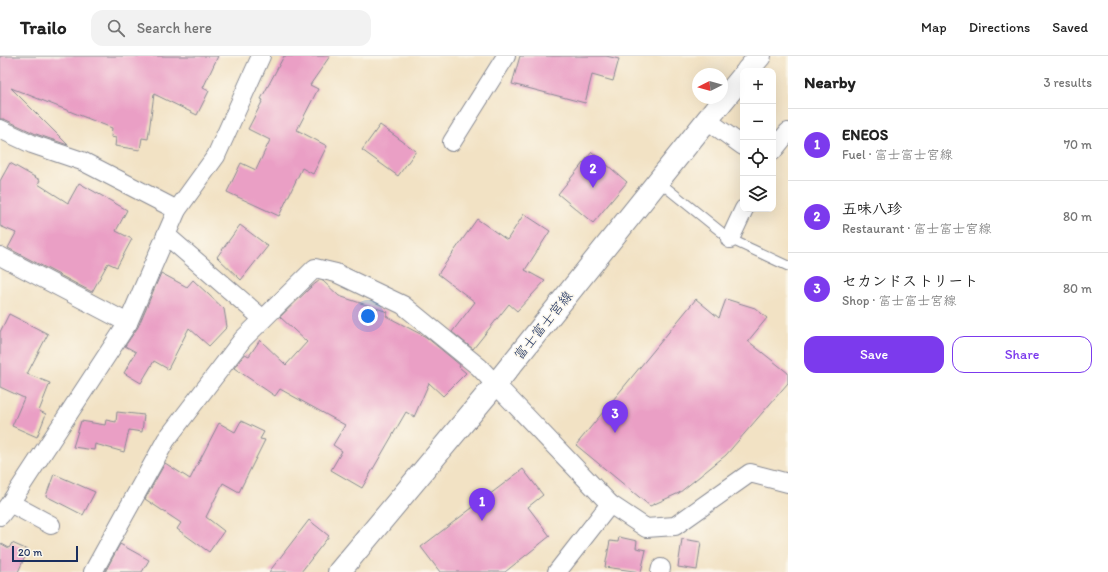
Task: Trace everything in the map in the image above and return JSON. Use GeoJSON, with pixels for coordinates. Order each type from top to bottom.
{"type":"FeatureCollection","features":[{"type":"Feature","properties":{"kind":"main road"},"geometry":{"type":"LineString","coordinates":[[750,68],[760,56]]}},
{"type":"Feature","properties":{"kind":"main road","name":"富士富士宮線"},"geometry":{"type":"LineString","coordinates":[[339,572],[495,385],[740,80]]}},
{"type":"Feature","properties":{"kind":"street"},"geometry":{"type":"LineString","coordinates":[[51,525],[5,509],[128,323],[177,210],[216,156],[261,56]]}},
{"type":"Feature","properties":{"kind":"street"},"geometry":{"type":"LineString","coordinates":[[452,142],[506,56]]}},
{"type":"Feature","properties":{"kind":"street"},"geometry":{"type":"LineString","coordinates":[[707,120],[740,144]]}},
{"type":"Feature","properties":{"kind":"street"},"geometry":{"type":"LineString","coordinates":[[0,129],[32,144],[82,161],[177,210]]}},
{"type":"Feature","properties":{"kind":"street"},"geometry":{"type":"LineString","coordinates":[[776,147],[788,132]]}},
{"type":"Feature","properties":{"kind":"street"},"geometry":{"type":"LineString","coordinates":[[730,239],[743,212]]}},
{"type":"Feature","properties":{"kind":"street"},"geometry":{"type":"LineString","coordinates":[[166,235],[263,319]]}},
{"type":"Feature","properties":{"kind":"street"},"geometry":{"type":"LineString","coordinates":[[0,256],[128,323]]}},
{"type":"Feature","properties":{"kind":"street"},"geometry":{"type":"LineString","coordinates":[[93,572],[166,440],[243,339],[315,268],[336,273],[402,305],[479,367],[610,504],[646,528],[675,526],[750,473],[788,483]]}},
{"type":"Feature","properties":{"kind":"street"},"geometry":{"type":"LineString","coordinates":[[557,572],[610,504]]}},
{"type":"Feature","properties":{"kind":"lane"},"geometry":{"type":"LineString","coordinates":[[658,181],[730,239],[788,266]]}},
{"type":"Feature","properties":{"kind":"building"},"geometry":{"type":"Polygon","coordinates":[[[0,56],[218,56],[203,88],[209,91],[197,115],[154,94],[148,139],[142,138],[140,150],[115,146],[116,138],[111,137],[112,128],[11,88],[68,145],[36,134],[4,119],[0,119],[0,56]]]}},
{"type":"Feature","properties":{"kind":"building"},"geometry":{"type":"Polygon","coordinates":[[[284,56],[330,56],[310,85],[318,89],[297,130],[327,146],[313,174],[302,168],[279,216],[227,192],[241,163],[256,170],[270,140],[248,129],[263,100],[261,99],[284,56]]]}},
{"type":"Feature","properties":{"kind":"building"},"geometry":{"type":"Polygon","coordinates":[[[520,56],[606,56],[619,59],[613,81],[592,75],[585,103],[512,84],[520,56]]]}},
{"type":"Feature","properties":{"kind":"building"},"geometry":{"type":"Polygon","coordinates":[[[380,125],[416,151],[398,176],[362,150],[380,125]]]}},
{"type":"Feature","properties":{"kind":"building"},"geometry":{"type":"Polygon","coordinates":[[[592,152],[627,182],[593,223],[558,194],[592,152]]]}},
{"type":"Feature","properties":{"kind":"building"},"geometry":{"type":"Polygon","coordinates":[[[10,163],[40,180],[38,184],[68,203],[79,183],[127,210],[116,231],[132,239],[117,267],[108,263],[92,292],[8,248],[16,233],[0,226],[0,181],[10,163]]]}},
{"type":"Feature","properties":{"kind":"building"},"geometry":{"type":"Polygon","coordinates":[[[524,214],[550,231],[525,270],[545,281],[517,311],[509,304],[473,349],[452,332],[475,302],[438,274],[477,219],[507,240],[524,214]]]}},
{"type":"Feature","properties":{"kind":"building"},"geometry":{"type":"Polygon","coordinates":[[[240,225],[268,246],[241,280],[217,257],[240,225]]]}},
{"type":"Feature","properties":{"kind":"building"},"geometry":{"type":"Polygon","coordinates":[[[161,273],[187,287],[193,280],[224,309],[227,327],[209,346],[189,328],[168,369],[154,361],[141,383],[124,373],[136,352],[125,346],[138,327],[161,273]]]}},
{"type":"Feature","properties":{"kind":"building"},"geometry":{"type":"Polygon","coordinates":[[[320,280],[339,296],[388,312],[386,316],[426,337],[460,365],[459,367],[466,373],[443,396],[429,383],[414,417],[406,412],[362,488],[331,470],[342,451],[333,445],[345,425],[280,389],[275,396],[234,368],[245,354],[249,356],[260,340],[286,365],[307,342],[280,317],[320,280]]]}},
{"type":"Feature","properties":{"kind":"building"},"geometry":{"type":"Polygon","coordinates":[[[696,299],[719,318],[726,299],[755,308],[767,318],[748,341],[788,373],[788,383],[726,455],[679,493],[650,506],[576,445],[696,299]]]}},
{"type":"Feature","properties":{"kind":"building"},"geometry":{"type":"Polygon","coordinates":[[[9,314],[48,334],[27,374],[50,383],[39,411],[46,414],[37,437],[12,426],[24,398],[0,387],[0,332],[9,314]]]}},
{"type":"Feature","properties":{"kind":"building"},"geometry":{"type":"Polygon","coordinates":[[[117,412],[144,415],[142,432],[129,430],[124,452],[95,444],[94,450],[73,447],[81,421],[105,425],[106,420],[116,422],[117,412]]]}},
{"type":"Feature","properties":{"kind":"building"},"geometry":{"type":"Polygon","coordinates":[[[241,421],[264,432],[260,439],[265,440],[239,492],[223,483],[206,517],[224,531],[209,552],[177,529],[181,523],[145,499],[165,463],[190,479],[219,423],[235,432],[241,421]]]}},
{"type":"Feature","properties":{"kind":"building"},"geometry":{"type":"Polygon","coordinates":[[[523,469],[543,495],[528,507],[550,536],[505,572],[440,572],[421,547],[523,469]]]}},
{"type":"Feature","properties":{"kind":"building"},"geometry":{"type":"Polygon","coordinates":[[[54,474],[95,492],[83,515],[46,496],[54,474]]]}},
{"type":"Feature","properties":{"kind":"building"},"geometry":{"type":"Polygon","coordinates":[[[309,520],[329,536],[301,572],[269,572],[309,520]]]}},
{"type":"Feature","properties":{"kind":"building"},"geometry":{"type":"Polygon","coordinates":[[[619,537],[637,541],[636,548],[646,550],[641,572],[605,567],[610,541],[618,542],[619,537]]]}},
{"type":"Feature","properties":{"kind":"building"},"geometry":{"type":"Polygon","coordinates":[[[682,539],[701,542],[697,570],[678,567],[682,539]]]}},
{"type":"Feature","properties":{"kind":"building"},"geometry":{"type":"Polygon","coordinates":[[[0,543],[9,548],[12,543],[28,550],[18,572],[0,572],[0,543]]]}},
{"type":"Feature","properties":{"kind":"building"},"geometry":{"type":"Polygon","coordinates":[[[120,544],[149,560],[142,572],[105,572],[120,544]]]}},
{"type":"Feature","properties":{"kind":"place","name":"五味八珍"},"geometry":{"type":"Point","coordinates":[593,188]}},
{"type":"Feature","properties":{"kind":"place","name":"セカンドストリート"},"geometry":{"type":"Point","coordinates":[615,433]}},
{"type":"Feature","properties":{"kind":"place","name":"ENEOS"},"geometry":{"type":"Point","coordinates":[482,521]}}]}
